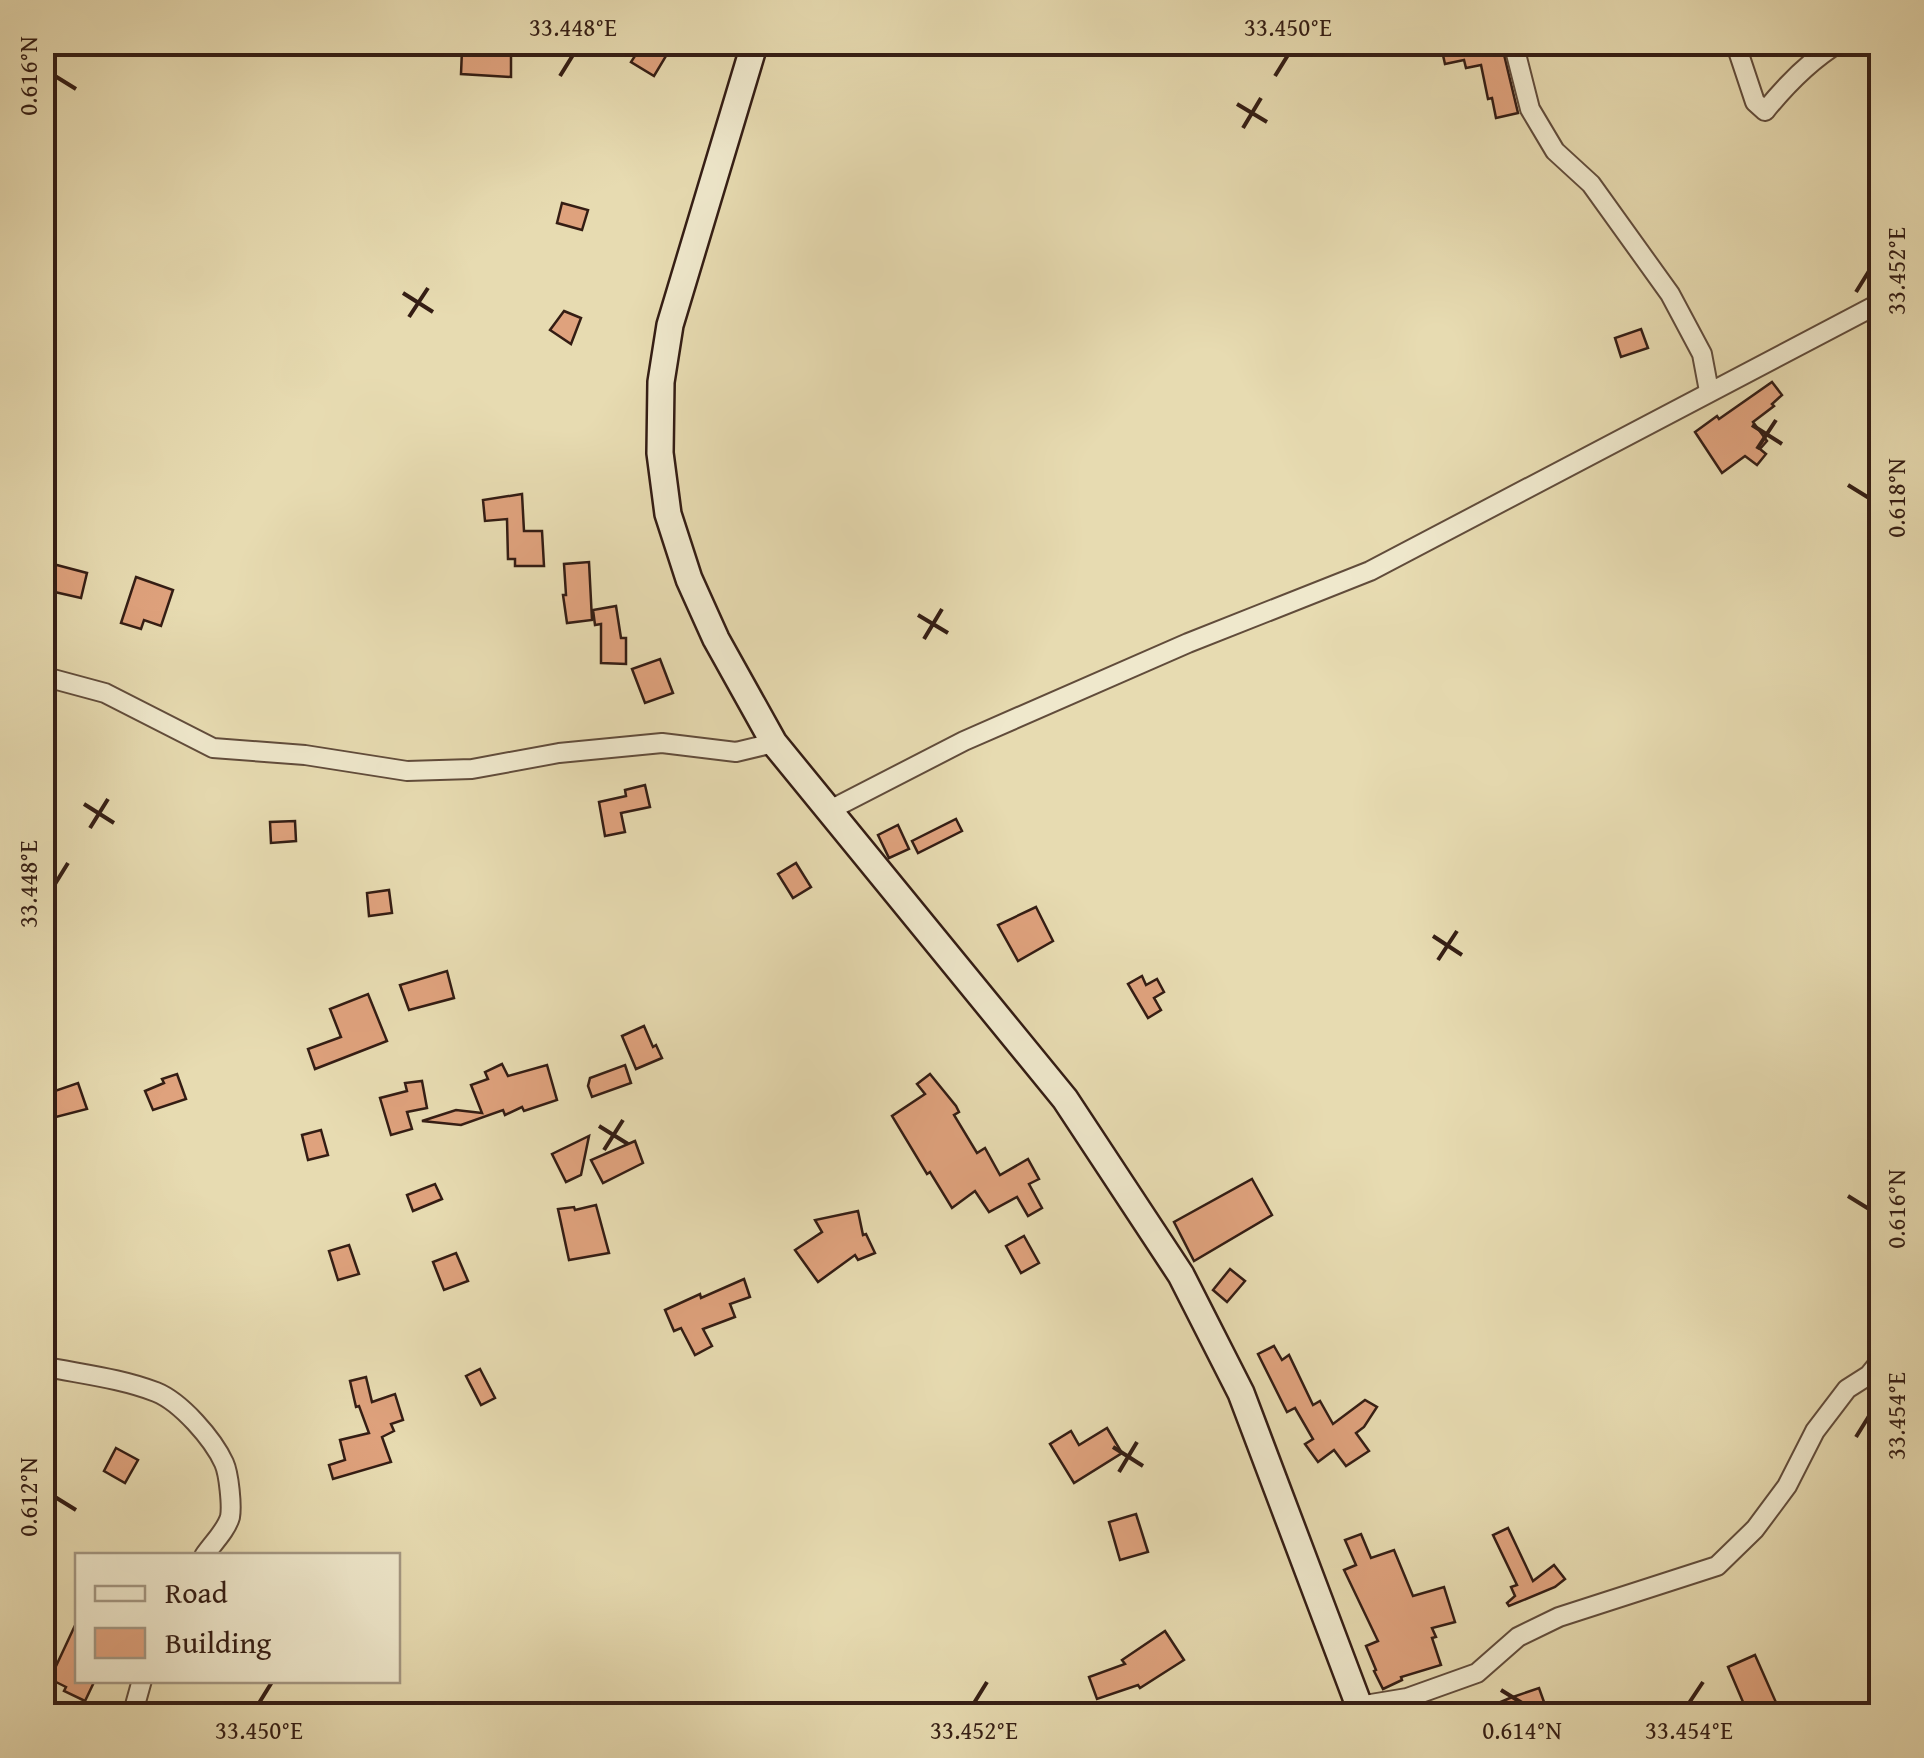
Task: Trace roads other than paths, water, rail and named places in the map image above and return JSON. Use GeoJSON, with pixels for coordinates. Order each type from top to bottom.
{"type":"FeatureCollection","features":[{"type":"Feature","properties":{"kind":"main road"},"geometry":{"type":"LineString","coordinates":[[755,42],[670,325],[661,382],[660,453],[668,514],[689,579],[716,638],[774,743],[1065,1099],[1181,1275],[1242,1392],[1361,1711]]}},
{"type":"Feature","properties":{"kind":"street"},"geometry":{"type":"LineString","coordinates":[[1513,42],[1530,109],[1554,150],[1591,184],[1670,294],[1702,354],[1709,392]]}},
{"type":"Feature","properties":{"kind":"street"},"geometry":{"type":"LineString","coordinates":[[1735,42],[1755,102],[1765,110],[1824,52],[1840,42]]}},
{"type":"Feature","properties":{"kind":"street"},"geometry":{"type":"LineString","coordinates":[[828,811],[982,734],[1188,643],[1370,571],[1882,302]]}},
{"type":"Feature","properties":{"kind":"street"},"geometry":{"type":"LineString","coordinates":[[42,676],[105,693],[213,748],[305,755],[406,771],[472,769],[559,754],[662,743],[736,752],[774,743]]}},
{"type":"Feature","properties":{"kind":"street"},"geometry":{"type":"LineString","coordinates":[[1882,960],[1882,1054]]}},
{"type":"Feature","properties":{"kind":"street"},"geometry":{"type":"LineString","coordinates":[[1361,1711],[1476,1673],[1518,1637],[1559,1616],[1717,1566],[1755,1529],[1787,1486],[1815,1431],[1847,1388],[1869,1374],[1882,1359]]}},
{"type":"Feature","properties":{"kind":"street"},"geometry":{"type":"LineString","coordinates":[[42,1366],[126,1383],[158,1393],[186,1410],[225,1464],[229,1487],[230,1517],[206,1553]]}},
{"type":"Feature","properties":{"kind":"street"},"geometry":{"type":"LineString","coordinates":[[132,1716],[141,1683]]}}]}
